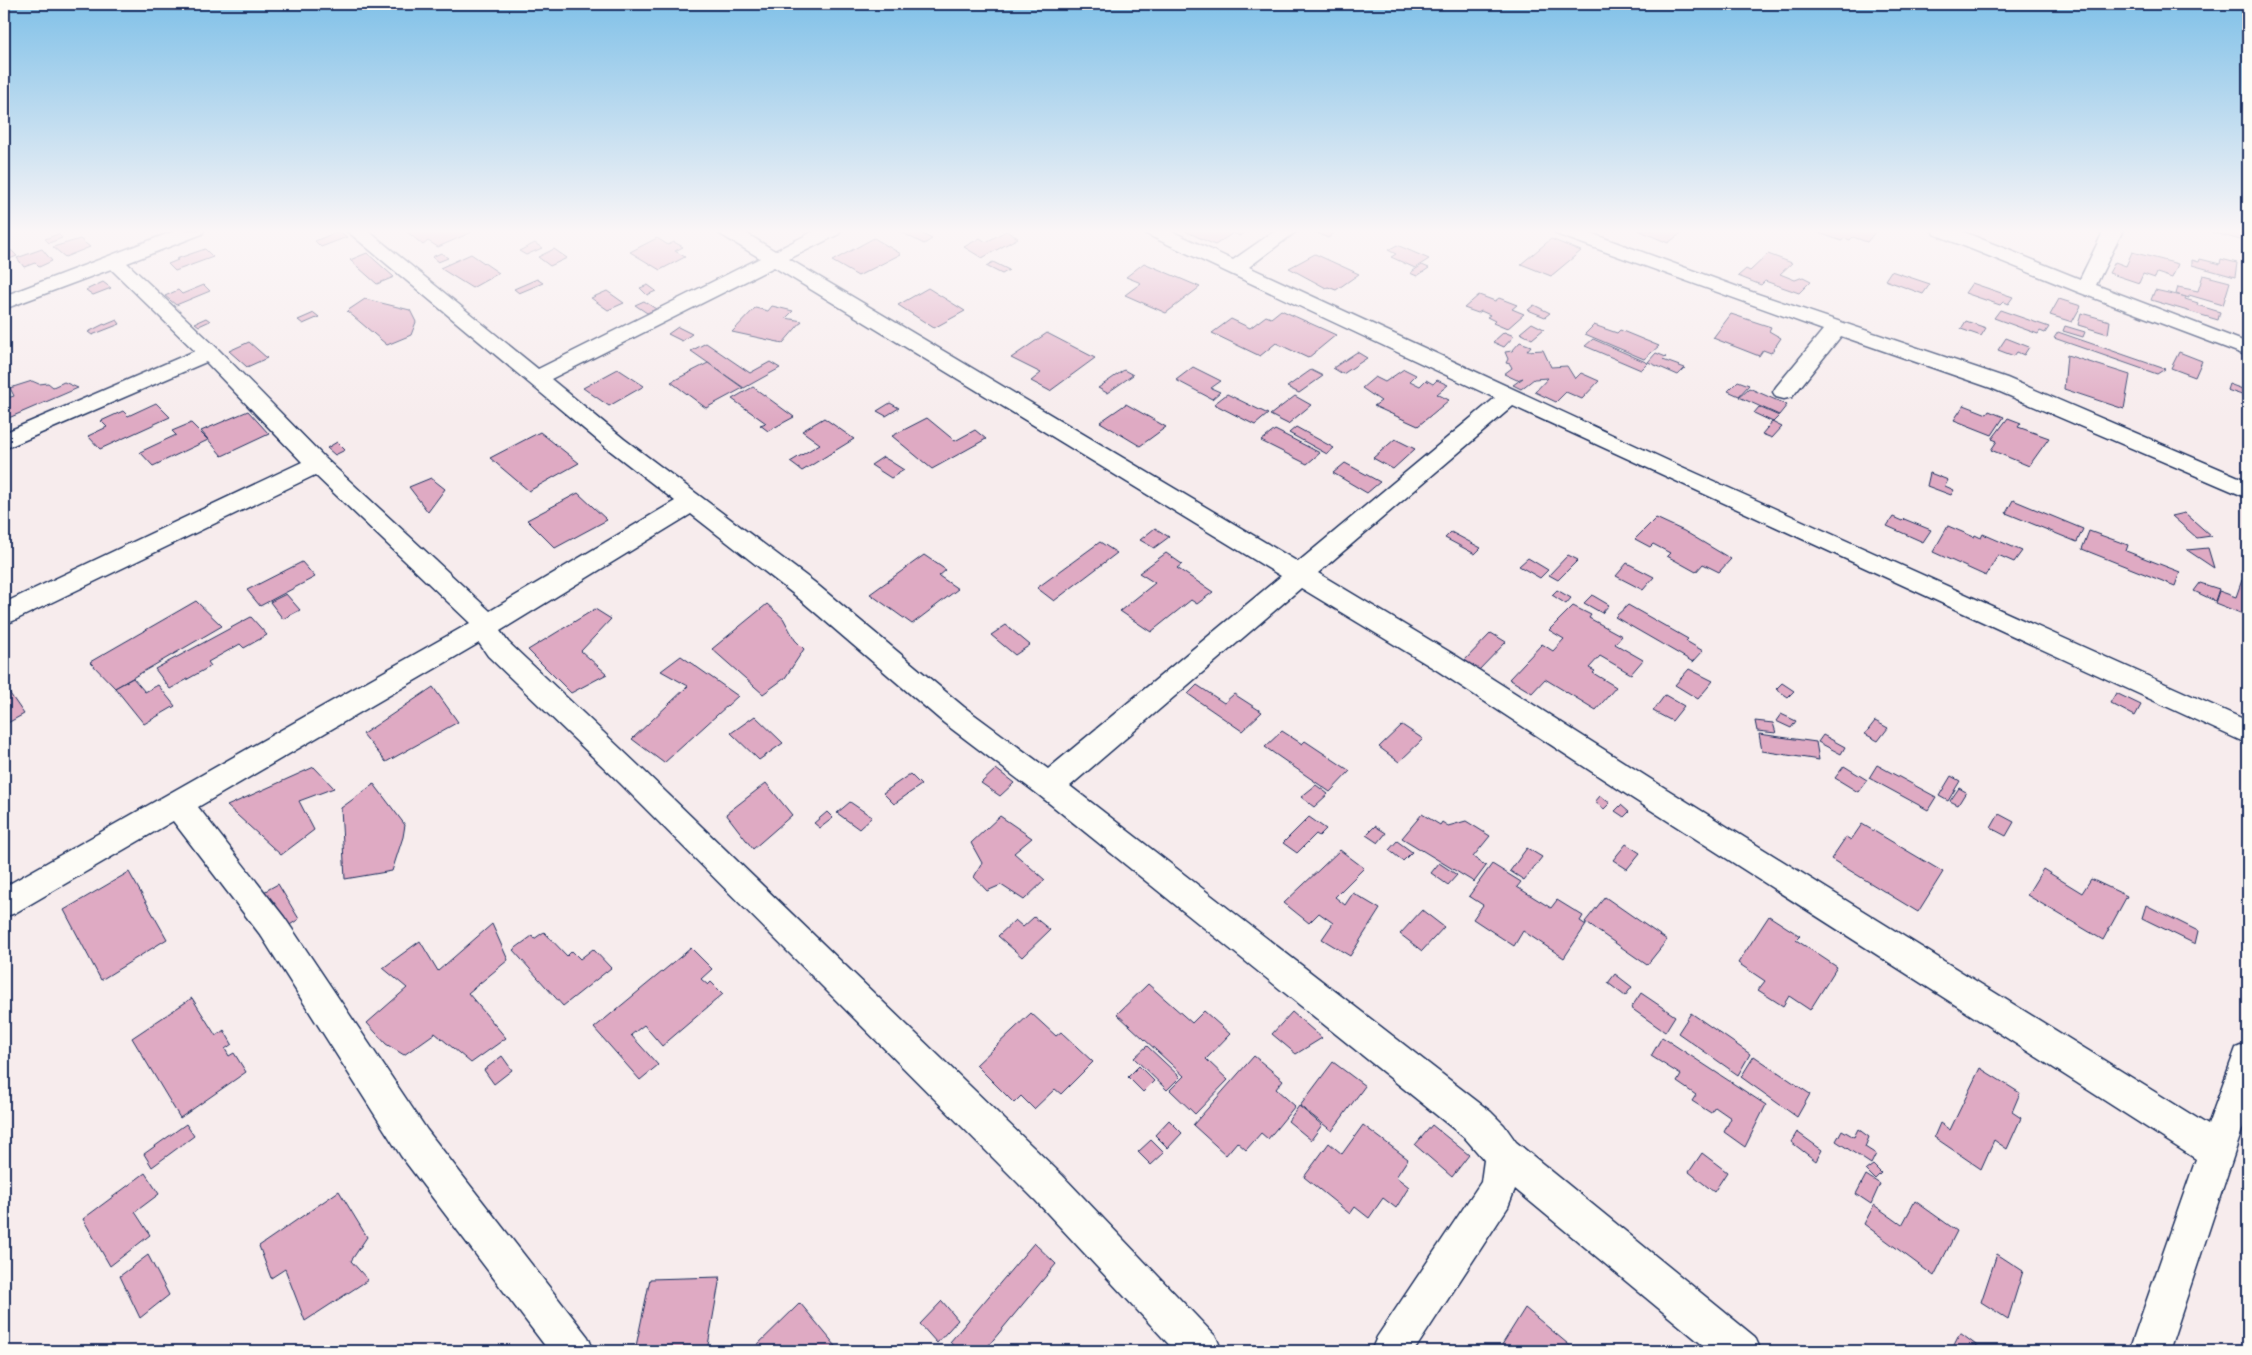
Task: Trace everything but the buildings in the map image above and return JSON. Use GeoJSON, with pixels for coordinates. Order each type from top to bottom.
{"type":"FeatureCollection","features":[{"type":"Feature","properties":{"kind":"street"},"geometry":{"type":"LineString","coordinates":[[4,304],[32,293]]}},
{"type":"Feature","properties":{"kind":"street"},"geometry":{"type":"LineString","coordinates":[[147,293],[318,464],[479,615],[498,649],[630,775],[1049,1188],[1202,1351]]}},
{"type":"Feature","properties":{"kind":"street"},"geometry":{"type":"LineString","coordinates":[[432,293],[616,444],[805,589],[954,715],[1048,786],[1478,1125],[1492,1138],[1502,1155],[1740,1351]]}},
{"type":"Feature","properties":{"kind":"street"},"geometry":{"type":"LineString","coordinates":[[536,378],[706,293]]}},
{"type":"Feature","properties":{"kind":"street"},"geometry":{"type":"LineString","coordinates":[[831,293],[1448,664],[1650,795],[2216,1151]]}},
{"type":"Feature","properties":{"kind":"street"},"geometry":{"type":"LineString","coordinates":[[1288,293],[1510,397],[2248,733]]}},
{"type":"Feature","properties":{"kind":"street"},"geometry":{"type":"LineString","coordinates":[[1742,293],[2000,383],[2248,490]]}},
{"type":"Feature","properties":{"kind":"street"},"geometry":{"type":"LineString","coordinates":[[2099,293],[2248,350]]}},
{"type":"Feature","properties":{"kind":"street"},"geometry":{"type":"LineString","coordinates":[[1784,392],[1837,327]]}},
{"type":"Feature","properties":{"kind":"street"},"geometry":{"type":"LineString","coordinates":[[4,442],[209,353]]}},
{"type":"Feature","properties":{"kind":"street"},"geometry":{"type":"LineString","coordinates":[[1048,786],[1510,397]]}},
{"type":"Feature","properties":{"kind":"street"},"geometry":{"type":"LineString","coordinates":[[4,614],[318,464]]}},
{"type":"Feature","properties":{"kind":"street"},"geometry":{"type":"LineString","coordinates":[[4,903],[484,627],[692,502]]}},
{"type":"Feature","properties":{"kind":"street"},"geometry":{"type":"LineString","coordinates":[[178,804],[272,927],[414,1143],[574,1351]]}},
{"type":"Feature","properties":{"kind":"street"},"geometry":{"type":"LineString","coordinates":[[2149,1351],[2248,1060]]}},
{"type":"Feature","properties":{"kind":"street"},"geometry":{"type":"LineString","coordinates":[[1391,1351],[1495,1194],[1501,1178],[1502,1155]]}}]}
